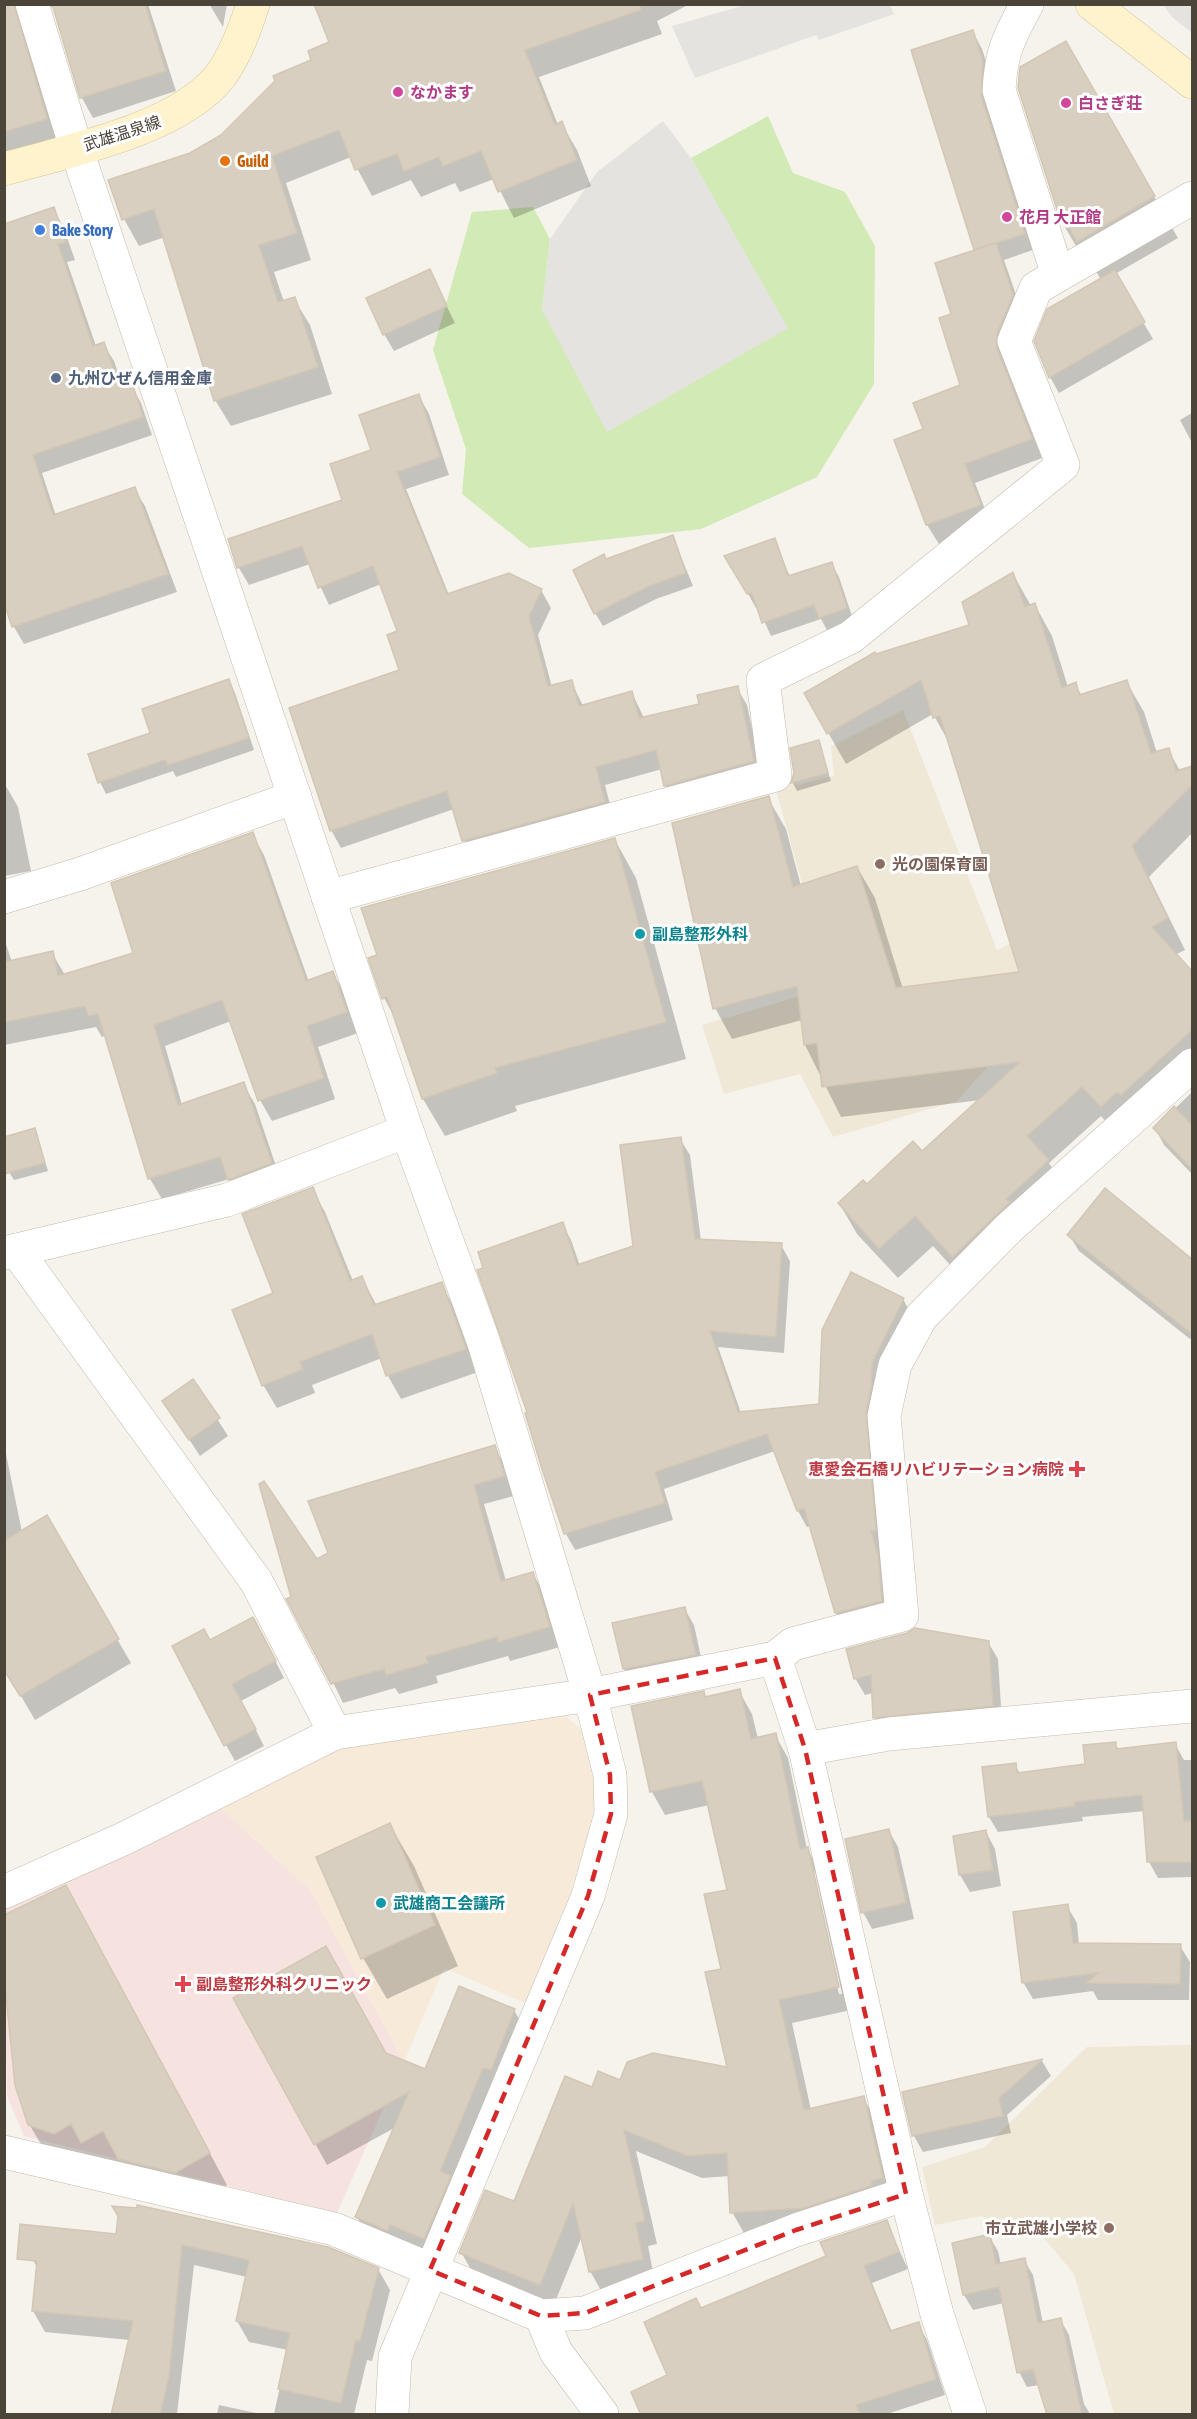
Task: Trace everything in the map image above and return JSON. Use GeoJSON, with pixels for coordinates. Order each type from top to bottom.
{"type":"FeatureCollection","features":[{"type":"Feature","properties":{"kind":"main road","name":"武雄温泉線"},"geometry":{"type":"LineString","coordinates":[[4,169],[165,119],[196,100],[220,76],[240,42],[253,4]]}},
{"type":"Feature","properties":{"kind":"main road"},"geometry":{"type":"LineString","coordinates":[[1092,4],[1192,82]]}},
{"type":"Feature","properties":{"kind":"street"},"geometry":{"type":"LineString","coordinates":[[32,4],[76,148],[328,897],[407,1131],[484,1343],[591,1695],[610,1775],[610,1814],[591,1886],[395,2357],[392,2415]]}},
{"type":"Feature","properties":{"kind":"street"},"geometry":{"type":"LineString","coordinates":[[1027,4],[1007,42],[1000,61],[999,90],[1058,274]]}},
{"type":"Feature","properties":{"kind":"street"},"geometry":{"type":"LineString","coordinates":[[328,897],[775,774],[763,680],[851,637],[1063,465],[1014,341],[1036,288],[1192,198]]}},
{"type":"Feature","properties":{"kind":"street"},"geometry":{"type":"LineString","coordinates":[[4,897],[80,874],[295,797]]}},
{"type":"Feature","properties":{"kind":"street"},"geometry":{"type":"LineString","coordinates":[[4,1892],[123,1839],[335,1733],[591,1695],[775,1658],[794,1644],[902,1615],[884,1416],[895,1365],[921,1317],[1009,1228],[1192,1065]]}},
{"type":"Feature","properties":{"kind":"street"},"geometry":{"type":"LineString","coordinates":[[335,1733],[256,1581],[10,1251],[227,1200],[407,1131]]}},
{"type":"Feature","properties":{"kind":"street"},"geometry":{"type":"LineString","coordinates":[[775,1658],[805,1749],[906,2194],[937,2314],[970,2415]]}},
{"type":"Feature","properties":{"kind":"street"},"geometry":{"type":"LineString","coordinates":[[805,1749],[889,1734],[1192,1706]]}},
{"type":"Feature","properties":{"kind":"street"},"geometry":{"type":"LineString","coordinates":[[4,2151],[334,2229],[541,2316],[585,2313],[796,2230],[906,2194]]}},
{"type":"Feature","properties":{"kind":"street"},"geometry":{"type":"LineString","coordinates":[[541,2316],[556,2352],[602,2415]]}},
{"type":"Feature","properties":{"kind":"highlighted area"},"geometry":{"type":"Polygon","coordinates":[[[775,1658],[805,1749],[906,2194],[796,2230],[585,2313],[541,2316],[430,2270],[588,1896],[611,1814],[610,1775],[590,1695],[775,1658]]]}},
{"type":"Feature","properties":{"kind":"shaded area"},"geometry":{"type":"Polygon","coordinates":[[[745,5],[890,5],[894,14],[819,40],[816,35],[695,78],[672,26],[745,5]]]}},
{"type":"Feature","properties":{"kind":"shaded area"},"geometry":{"type":"Polygon","coordinates":[[[1163,5],[1192,5],[1192,33],[1172,17],[1163,5]]]}},
{"type":"Feature","properties":{"kind":"shaded area"},"geometry":{"type":"Polygon","coordinates":[[[663,121],[691,158],[788,328],[607,432],[542,310],[550,239],[597,172],[663,121]]]}},
{"type":"Feature","properties":{"kind":"shaded area","name":"光の園保育園"},"geometry":{"type":"Polygon","coordinates":[[[903,710],[997,950],[1023,937],[1048,999],[957,1101],[833,1137],[800,1074],[724,1094],[702,1025],[831,987],[776,790],[788,781],[797,785],[834,776],[831,746],[903,710]]]}},
{"type":"Feature","properties":{"kind":"shaded area"},"geometry":{"type":"Polygon","coordinates":[[[563,1714],[583,1731],[595,1785],[593,1819],[570,1894],[525,2003],[444,1968],[404,2062],[311,1891],[217,1805],[338,1744],[563,1714]]]}},
{"type":"Feature","properties":{"kind":"shaded area","name":"副島整形外科クリニック"},"geometry":{"type":"Polygon","coordinates":[[[217,1805],[311,1891],[404,2062],[337,2213],[24,2136],[7,2096],[4,1906],[217,1805]]]}},
{"type":"Feature","properties":{"kind":"shaded area","name":"市立武雄小学校"},"geometry":{"type":"Polygon","coordinates":[[[1192,2045],[1192,2414],[1114,2414],[1074,2274],[1038,2231],[981,2216],[935,2225],[922,2167],[985,2147],[1087,2047],[1192,2045]]]}},
{"type":"Feature","properties":{"kind":"green space"},"geometry":{"type":"Polygon","coordinates":[[[768,116],[793,173],[845,192],[875,246],[874,384],[817,477],[701,529],[529,548],[462,494],[466,449],[433,350],[472,212],[533,207],[550,239],[542,310],[787,329],[691,158],[768,116]]]}},
{"type":"Feature","properties":{"kind":"building"},"geometry":{"type":"Polygon","coordinates":[[[4,4],[14,4],[47,119],[4,132],[4,4]]]}},
{"type":"Feature","properties":{"kind":"building"},"geometry":{"type":"Polygon","coordinates":[[[52,4],[145,4],[166,71],[80,98],[52,4]]]}},
{"type":"Feature","properties":{"kind":"building"},"geometry":{"type":"Polygon","coordinates":[[[314,4],[640,4],[641,10],[525,50],[555,125],[562,121],[577,160],[498,192],[481,151],[443,166],[439,157],[404,171],[397,154],[355,170],[339,130],[272,156],[297,233],[259,245],[278,302],[295,297],[318,367],[214,401],[154,209],[122,220],[108,180],[190,153],[221,135],[275,81],[273,76],[311,60],[308,51],[329,42],[314,4]]]}},
{"type":"Feature","properties":{"kind":"building"},"geometry":{"type":"Polygon","coordinates":[[[973,30],[983,62],[981,96],[1025,234],[974,250],[911,50],[973,30]]]}},
{"type":"Feature","properties":{"kind":"building"},"geometry":{"type":"Polygon","coordinates":[[[1066,41],[1155,196],[1077,242],[1065,221],[1061,222],[1018,88],[1020,67],[1066,41]]]}},
{"type":"Feature","properties":{"kind":"building"},"geometry":{"type":"Polygon","coordinates":[[[54,207],[66,242],[58,244],[93,346],[104,342],[120,387],[132,383],[143,417],[33,455],[53,515],[135,487],[168,574],[12,627],[4,603],[4,224],[54,207]]]}},
{"type":"Feature","properties":{"kind":"building"},"geometry":{"type":"Polygon","coordinates":[[[996,243],[1013,295],[997,334],[997,348],[1032,439],[965,464],[981,505],[926,525],[894,440],[923,429],[913,403],[960,385],[939,318],[951,314],[935,263],[996,243]]]}},
{"type":"Feature","properties":{"kind":"building"},"geometry":{"type":"Polygon","coordinates":[[[430,269],[447,306],[383,335],[366,298],[430,269]]]}},
{"type":"Feature","properties":{"kind":"building"},"geometry":{"type":"Polygon","coordinates":[[[1115,270],[1145,322],[1049,378],[1034,341],[1047,309],[1115,270]]]}},
{"type":"Feature","properties":{"kind":"building"},"geometry":{"type":"Polygon","coordinates":[[[419,394],[440,457],[397,472],[447,594],[509,573],[542,589],[529,616],[548,686],[572,680],[579,706],[632,691],[639,718],[699,704],[697,695],[738,686],[754,761],[664,786],[656,750],[596,767],[605,802],[462,841],[447,791],[330,831],[289,708],[399,670],[387,635],[397,631],[373,566],[318,588],[302,546],[237,568],[228,539],[342,500],[330,464],[371,450],[359,415],[419,394]]]}},
{"type":"Feature","properties":{"kind":"building"},"geometry":{"type":"Polygon","coordinates":[[[673,535],[686,573],[649,586],[594,614],[573,570],[604,554],[606,559],[673,535]]]}},
{"type":"Feature","properties":{"kind":"building"},"geometry":{"type":"Polygon","coordinates":[[[775,538],[788,576],[832,562],[847,608],[819,618],[814,605],[762,623],[752,593],[747,594],[724,556],[775,538]]]}},
{"type":"Feature","properties":{"kind":"building"},"geometry":{"type":"Polygon","coordinates":[[[1013,572],[1025,607],[1035,603],[1062,688],[1076,682],[1079,695],[1127,680],[1151,753],[1169,748],[1176,771],[1192,766],[1192,785],[1132,846],[1168,918],[1152,927],[1192,971],[1192,1030],[1121,1095],[1117,1092],[1101,1107],[1082,1087],[1027,1136],[1049,1160],[1006,1199],[1010,1202],[952,1257],[915,1216],[879,1249],[838,1203],[863,1180],[867,1184],[913,1141],[922,1151],[1020,1062],[822,1087],[817,1043],[804,1045],[797,986],[713,1009],[672,823],[769,796],[793,887],[857,866],[896,988],[1019,972],[940,716],[933,718],[921,680],[827,734],[804,693],[875,652],[876,654],[969,625],[962,602],[1013,572]]]}},
{"type":"Feature","properties":{"kind":"building"},"geometry":{"type":"Polygon","coordinates":[[[229,679],[249,738],[168,765],[165,760],[98,783],[88,754],[150,733],[142,709],[229,679]]]}},
{"type":"Feature","properties":{"kind":"building"},"geometry":{"type":"Polygon","coordinates":[[[819,740],[828,773],[791,783],[794,773],[790,748],[819,740]]]}},
{"type":"Feature","properties":{"kind":"building"},"geometry":{"type":"Polygon","coordinates":[[[253,832],[306,981],[333,971],[347,1012],[307,1026],[324,1078],[258,1101],[222,1000],[154,1025],[178,1105],[244,1082],[272,1163],[228,1180],[220,1157],[148,1179],[98,1014],[88,1016],[85,1006],[4,1022],[4,962],[53,951],[58,976],[133,953],[111,883],[253,832]]]}},
{"type":"Feature","properties":{"kind":"building"},"geometry":{"type":"Polygon","coordinates":[[[615,838],[666,1022],[495,1068],[497,1073],[422,1099],[387,997],[382,999],[368,958],[377,955],[361,908],[615,838]]]}},
{"type":"Feature","properties":{"kind":"building"},"geometry":{"type":"Polygon","coordinates":[[[1174,1106],[1192,1125],[1192,1169],[1153,1128],[1174,1106]]]}},
{"type":"Feature","properties":{"kind":"building"},"geometry":{"type":"Polygon","coordinates":[[[35,1128],[45,1163],[4,1174],[4,1137],[35,1128]]]}},
{"type":"Feature","properties":{"kind":"building"},"geometry":{"type":"Polygon","coordinates":[[[681,1137],[695,1239],[782,1243],[776,1337],[710,1331],[738,1412],[819,1404],[822,1330],[851,1272],[904,1298],[872,1363],[871,1388],[866,1412],[876,1531],[871,1531],[878,1555],[882,1601],[835,1613],[804,1508],[797,1511],[767,1434],[655,1472],[665,1503],[564,1534],[541,1466],[525,1413],[527,1412],[477,1270],[483,1268],[478,1252],[563,1222],[577,1265],[633,1246],[620,1145],[681,1137]]]}},
{"type":"Feature","properties":{"kind":"building"},"geometry":{"type":"Polygon","coordinates":[[[313,1187],[350,1281],[362,1276],[374,1305],[442,1282],[466,1349],[386,1376],[372,1334],[300,1362],[303,1369],[262,1386],[232,1310],[273,1293],[242,1214],[313,1187]]]}},
{"type":"Feature","properties":{"kind":"building"},"geometry":{"type":"Polygon","coordinates":[[[1105,1188],[1192,1259],[1192,1334],[1067,1235],[1105,1188]]]}},
{"type":"Feature","properties":{"kind":"building"},"geometry":{"type":"Polygon","coordinates":[[[193,1379],[220,1418],[189,1440],[162,1401],[193,1379]]]}},
{"type":"Feature","properties":{"kind":"building"},"geometry":{"type":"Polygon","coordinates":[[[495,1445],[505,1476],[474,1485],[501,1581],[533,1572],[550,1627],[498,1642],[497,1637],[426,1657],[428,1663],[386,1675],[384,1669],[331,1684],[286,1599],[291,1597],[259,1484],[264,1481],[317,1559],[328,1553],[308,1501],[495,1445]]]}},
{"type":"Feature","properties":{"kind":"building"},"geometry":{"type":"Polygon","coordinates":[[[47,1515],[119,1639],[20,1696],[4,1670],[4,1541],[47,1515]]]}},
{"type":"Feature","properties":{"kind":"building"},"geometry":{"type":"Polygon","coordinates":[[[685,1607],[696,1655],[623,1669],[612,1623],[685,1607]]]}},
{"type":"Feature","properties":{"kind":"building"},"geometry":{"type":"Polygon","coordinates":[[[253,1617],[276,1661],[232,1684],[256,1729],[224,1746],[172,1646],[204,1629],[210,1640],[253,1617]]]}},
{"type":"Feature","properties":{"kind":"building"},"geometry":{"type":"Polygon","coordinates":[[[915,1628],[989,1641],[993,1706],[873,1718],[871,1675],[854,1679],[846,1649],[907,1633],[915,1628]]]}},
{"type":"Feature","properties":{"kind":"building"},"geometry":{"type":"Polygon","coordinates":[[[740,1689],[751,1739],[776,1733],[800,1849],[808,1847],[839,1987],[779,2000],[804,2110],[864,2096],[883,2178],[871,2181],[873,2185],[804,2208],[730,2213],[727,2153],[688,2156],[624,2130],[645,2221],[636,2223],[643,2259],[589,2272],[573,2203],[540,2285],[459,2253],[485,2190],[514,2201],[565,2076],[592,2087],[598,2071],[620,2080],[627,2062],[653,2053],[727,2067],[705,1972],[721,1969],[704,1894],[727,1890],[702,1781],[650,1792],[631,1706],[704,1691],[705,1697],[740,1689]]]}},
{"type":"Feature","properties":{"kind":"building"},"geometry":{"type":"Polygon","coordinates":[[[1116,1742],[1116,1749],[1176,1742],[1184,1821],[1192,1821],[1192,1862],[1147,1862],[1142,1795],[1074,1802],[1075,1806],[988,1817],[982,1767],[1016,1763],[1017,1773],[1085,1764],[1083,1745],[1116,1742]]]}},
{"type":"Feature","properties":{"kind":"building","name":"武雄商工会議所"},"geometry":{"type":"Polygon","coordinates":[[[390,1823],[435,1925],[361,1959],[316,1857],[390,1823]]]}},
{"type":"Feature","properties":{"kind":"building"},"geometry":{"type":"Polygon","coordinates":[[[889,1829],[906,1903],[861,1913],[845,1839],[889,1829]]]}},
{"type":"Feature","properties":{"kind":"building"},"geometry":{"type":"Polygon","coordinates":[[[986,1830],[993,1870],[959,1875],[953,1836],[986,1830]]]}},
{"type":"Feature","properties":{"kind":"building"},"geometry":{"type":"Polygon","coordinates":[[[66,1885],[210,2153],[175,2173],[118,2159],[103,2131],[81,2143],[71,2124],[54,2134],[28,2125],[15,2085],[4,1976],[4,1915],[66,1885]]]}},
{"type":"Feature","properties":{"kind":"building"},"geometry":{"type":"Polygon","coordinates":[[[1068,1904],[1073,1943],[1181,1944],[1180,1984],[1086,1983],[1098,1973],[1022,1983],[1013,1912],[1068,1904]]]}},
{"type":"Feature","properties":{"kind":"building"},"geometry":{"type":"Polygon","coordinates":[[[326,1946],[386,2053],[425,2069],[459,1986],[515,2009],[491,2070],[483,2068],[440,2171],[451,2176],[424,2239],[390,2225],[388,2231],[355,2217],[409,2092],[314,2145],[233,1998],[326,1946]]]}},
{"type":"Feature","properties":{"kind":"building"},"geometry":{"type":"Polygon","coordinates":[[[1043,2059],[999,2098],[1003,2116],[912,2136],[902,2092],[1043,2059]]]}},
{"type":"Feature","properties":{"kind":"building"},"geometry":{"type":"Polygon","coordinates":[[[137,2205],[328,2247],[379,2268],[360,2341],[356,2340],[341,2403],[278,2389],[290,2333],[236,2321],[249,2260],[182,2245],[169,2377],[160,2415],[111,2415],[133,2321],[32,2311],[37,2261],[17,2259],[20,2224],[116,2234],[118,2216],[112,2206],[137,2208],[137,2205]]]}},
{"type":"Feature","properties":{"kind":"building"},"geometry":{"type":"Polygon","coordinates":[[[887,2220],[899,2252],[864,2266],[890,2331],[919,2322],[936,2379],[856,2405],[861,2415],[641,2415],[631,2392],[667,2375],[644,2322],[696,2298],[701,2308],[826,2256],[820,2242],[887,2220]]]}},
{"type":"Feature","properties":{"kind":"building"},"geometry":{"type":"Polygon","coordinates":[[[990,2234],[996,2264],[1025,2258],[1038,2323],[1061,2318],[1082,2415],[1047,2415],[1033,2369],[1017,2373],[999,2287],[963,2295],[952,2243],[990,2234]]]}},
{"type":"Feature","properties":{"kind":"place","name":"なかます"},"geometry":{"type":"Point","coordinates":[398,92]}},
{"type":"Feature","properties":{"kind":"place","name":"白さぎ荘"},"geometry":{"type":"Point","coordinates":[1066,103]}},
{"type":"Feature","properties":{"kind":"place","name":"Guild"},"geometry":{"type":"Point","coordinates":[225,161]}},
{"type":"Feature","properties":{"kind":"place","name":"花月 大正館"},"geometry":{"type":"Point","coordinates":[1007,217]}},
{"type":"Feature","properties":{"kind":"place","name":"Bake Story"},"geometry":{"type":"Point","coordinates":[40,230]}},
{"type":"Feature","properties":{"kind":"place","name":"九州ひぜん信用金庫"},"geometry":{"type":"Point","coordinates":[56,378]}},
{"type":"Feature","properties":{"kind":"place","name":"光の園保育園"},"geometry":{"type":"Point","coordinates":[880,864]}},
{"type":"Feature","properties":{"kind":"place","name":"副島整形外科"},"geometry":{"type":"Point","coordinates":[640,934]}},
{"type":"Feature","properties":{"kind":"place","name":"恵愛会石橋リハビリテーション病院"},"geometry":{"type":"Point","coordinates":[1077,1469]}},
{"type":"Feature","properties":{"kind":"place","name":"武雄商工会議所"},"geometry":{"type":"Point","coordinates":[381,1903]}},
{"type":"Feature","properties":{"kind":"place","name":"副島整形外科クリニック"},"geometry":{"type":"Point","coordinates":[183,1984]}},
{"type":"Feature","properties":{"kind":"place","name":"市立武雄小学校"},"geometry":{"type":"Point","coordinates":[1109,2228]}}]}
